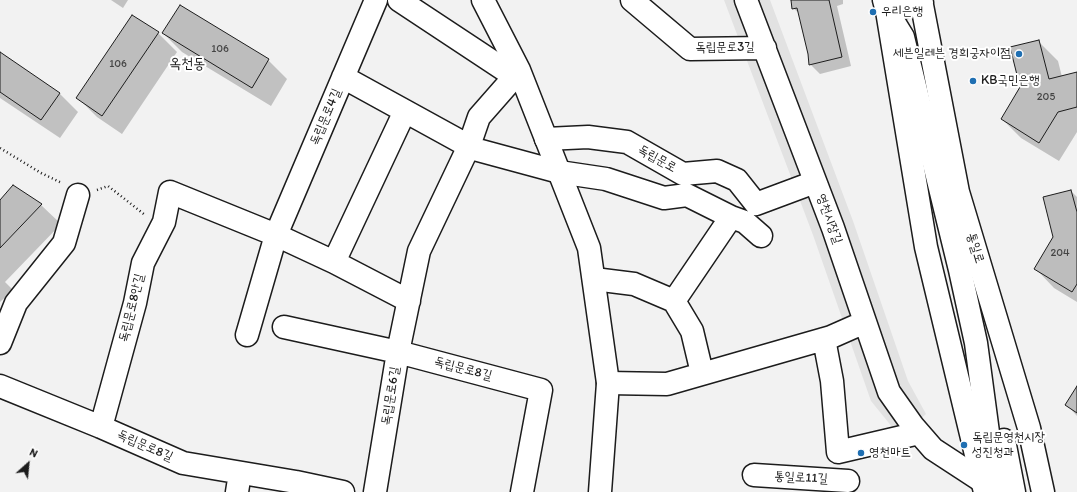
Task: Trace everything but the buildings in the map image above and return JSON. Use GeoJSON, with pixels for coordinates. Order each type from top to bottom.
{"type":"FeatureCollection","features":[{"type":"Feature","properties":{"kind":"street","name":"독립문로4길"},"geometry":{"type":"LineString","coordinates":[[247,335],[276,235],[376,0]]}},
{"type":"Feature","properties":{"kind":"street"},"geometry":{"type":"LineString","coordinates":[[399,0],[519,79]]}},
{"type":"Feature","properties":{"kind":"street"},"geometry":{"type":"LineString","coordinates":[[483,0],[519,70],[519,79],[546,139],[589,248],[608,384],[600,492]]}},
{"type":"Feature","properties":{"kind":"street","name":"독립문로3길"},"geometry":{"type":"LineString","coordinates":[[632,0],[690,49],[765,48]]}},
{"type":"Feature","properties":{"kind":"street","name":"영천시장길"},"geometry":{"type":"LineString","coordinates":[[746,0],[833,228],[889,392],[913,426],[933,449],[988,488]]}},
{"type":"Feature","properties":{"kind":"street"},"geometry":{"type":"LineString","coordinates":[[926,1],[886,5],[926,247],[988,488]]}},
{"type":"Feature","properties":{"kind":"street","name":"통일로"},"geometry":{"type":"LineString","coordinates":[[926,1],[958,192],[1030,428],[1043,492]]}},
{"type":"Feature","properties":{"kind":"street"},"geometry":{"type":"LineString","coordinates":[[343,77],[474,149],[559,172]]}},
{"type":"Feature","properties":{"kind":"street","name":"독립문로6길"},"geometry":{"type":"LineString","coordinates":[[375,492],[398,352],[419,251],[469,146],[479,117],[519,79]]}},
{"type":"Feature","properties":{"kind":"street"},"geometry":{"type":"LineString","coordinates":[[334,262],[405,111]]}},
{"type":"Feature","properties":{"kind":"street","name":"독립문로"},"geometry":{"type":"LineString","coordinates":[[546,139],[588,137],[627,142],[683,174],[717,171],[737,180],[744,214],[761,236]]}},
{"type":"Feature","properties":{"kind":"street","name":"독립문로"},"geometry":{"type":"LineString","coordinates":[[559,172],[606,179],[664,198],[687,195],[744,214]]}},
{"type":"Feature","properties":{"kind":"street"},"geometry":{"type":"LineString","coordinates":[[674,301],[744,214],[815,182]]}},
{"type":"Feature","properties":{"kind":"street","name":"독립문로8안길"},"geometry":{"type":"LineString","coordinates":[[101,427],[135,303],[143,263],[164,222],[170,192],[276,235]]}},
{"type":"Feature","properties":{"kind":"street"},"geometry":{"type":"LineString","coordinates":[[958,192],[990,374],[1014,492]]}},
{"type":"Feature","properties":{"kind":"street"},"geometry":{"type":"LineString","coordinates":[[0,343],[16,303],[64,243],[78,195]]}},
{"type":"Feature","properties":{"kind":"street"},"geometry":{"type":"LineString","coordinates":[[276,235],[334,262],[408,301]]}},
{"type":"Feature","properties":{"kind":"street"},"geometry":{"type":"LineString","coordinates":[[594,279],[634,284],[674,301],[692,331],[702,374]]}},
{"type":"Feature","properties":{"kind":"street"},"geometry":{"type":"LineString","coordinates":[[608,384],[667,384],[831,337],[865,322]]}},
{"type":"Feature","properties":{"kind":"street","name":"독립문로8길"},"geometry":{"type":"LineString","coordinates":[[284,327],[398,352],[541,390],[522,492]]}},
{"type":"Feature","properties":{"kind":"street"},"geometry":{"type":"LineString","coordinates":[[824,339],[832,380],[838,452],[919,433]]}},
{"type":"Feature","properties":{"kind":"street","name":"독립문로8길"},"geometry":{"type":"LineString","coordinates":[[0,386],[101,427],[183,463],[238,482],[296,482],[343,492]]}},
{"type":"Feature","properties":{"kind":"street","name":"통일로11길"},"geometry":{"type":"LineString","coordinates":[[754,475],[849,486],[846,450]]}},
{"type":"Feature","properties":{"kind":"shaded area"},"geometry":{"type":"Polygon","coordinates":[[[724,0],[770,0],[853,221],[908,381],[926,414],[913,426],[897,433],[871,401],[813,235],[724,0]]]}},
{"type":"Feature","properties":{"kind":"place","name":"우리은행"},"geometry":{"type":"Point","coordinates":[873,12]}},
{"type":"Feature","properties":{"kind":"place","name":"세븐일레븐 경희궁자이점"},"geometry":{"type":"Point","coordinates":[1019,54]}},
{"type":"Feature","properties":{"kind":"place","name":"KB국민은행"},"geometry":{"type":"Point","coordinates":[973,81]}},
{"type":"Feature","properties":{"kind":"place","name":"독립문영천시장 성진청과"},"geometry":{"type":"Point","coordinates":[964,445]}},
{"type":"Feature","properties":{"kind":"place","name":"영천마트"},"geometry":{"type":"Point","coordinates":[861,453]}},
{"type":"Feature","properties":{"kind":"district","name":"옥천동"},"geometry":{"type":"Point","coordinates":[187,64]}}]}
